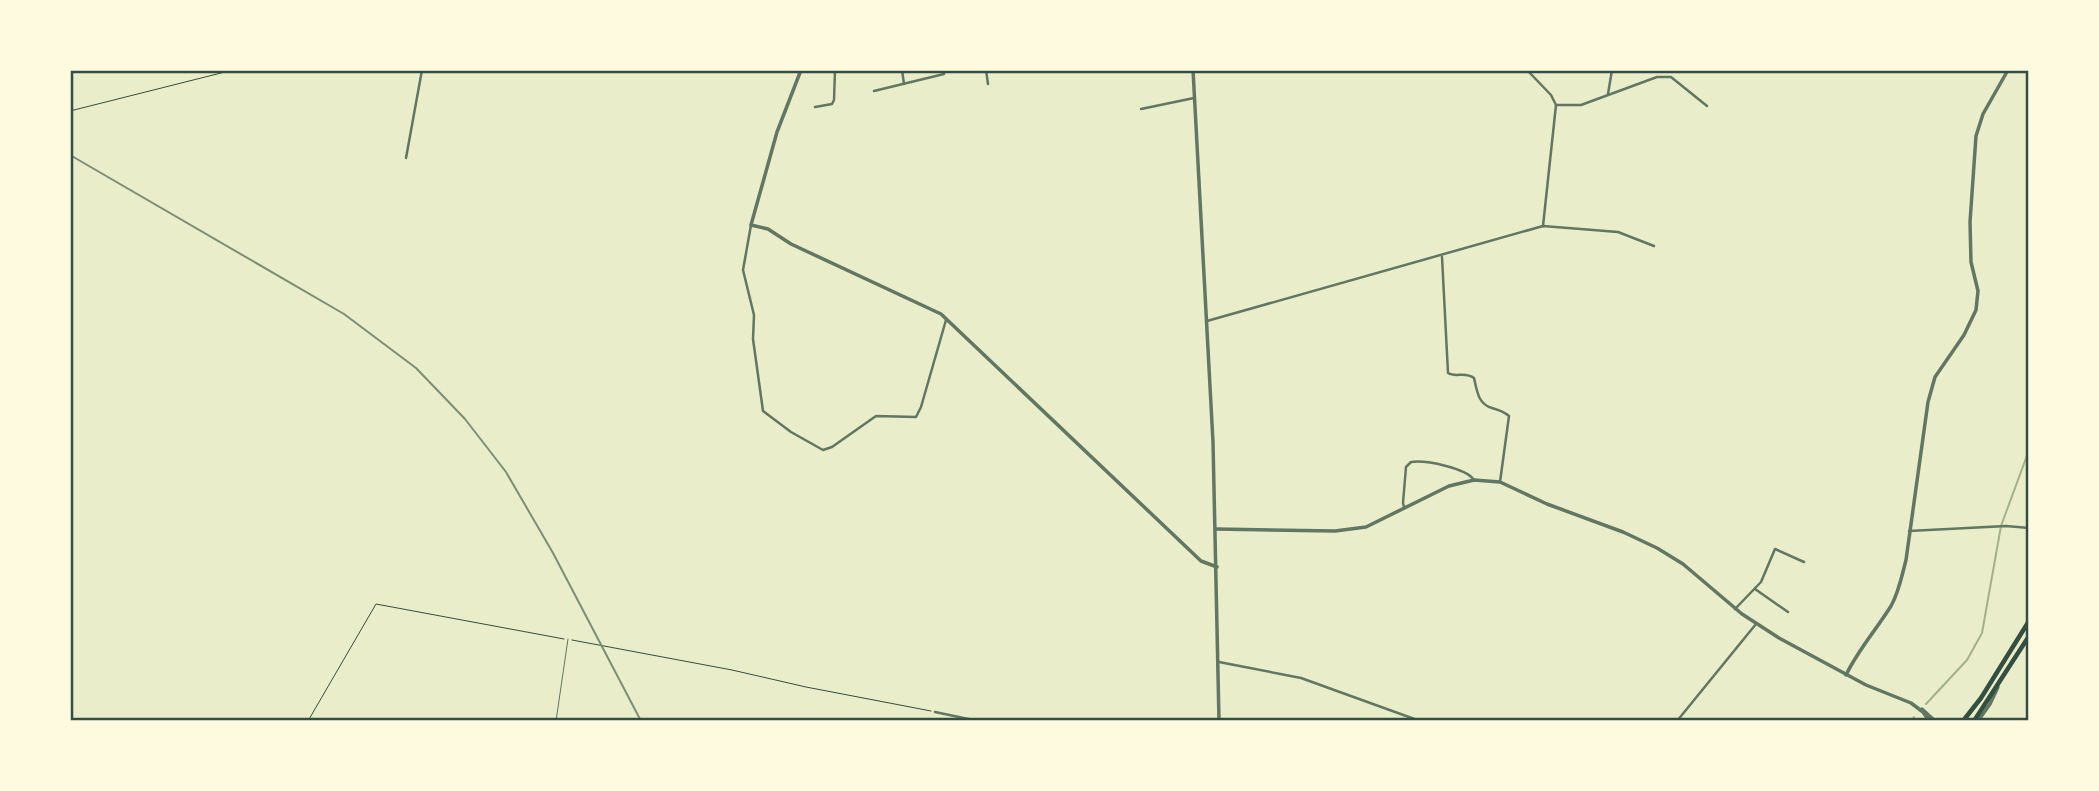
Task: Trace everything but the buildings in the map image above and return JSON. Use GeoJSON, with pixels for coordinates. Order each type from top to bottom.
{"type":"FeatureCollection","features":[{"type":"Feature","properties":{"kind":"highway"},"geometry":{"type":"LineString","coordinates":[[1963,721],[1981,698],[2029,621]]}},
{"type":"Feature","properties":{"kind":"highway"},"geometry":{"type":"LineString","coordinates":[[1976,721],[2029,636]]}},
{"type":"Feature","properties":{"kind":"street"},"geometry":{"type":"LineString","coordinates":[[405,158],[422,70]]}},
{"type":"Feature","properties":{"kind":"street"},"geometry":{"type":"LineString","coordinates":[[801,70],[777,132],[754,206],[743,270],[754,315],[753,337],[762,409],[791,432],[823,450],[832,447],[877,416],[916,417],[946,320]]}},
{"type":"Feature","properties":{"kind":"street"},"geometry":{"type":"LineString","coordinates":[[819,99],[817,106],[832,104],[835,70]]}},
{"type":"Feature","properties":{"kind":"street"},"geometry":{"type":"LineString","coordinates":[[902,70],[904,85]]}},
{"type":"Feature","properties":{"kind":"street"},"geometry":{"type":"LineString","coordinates":[[874,91],[944,74],[944,70]]}},
{"type":"Feature","properties":{"kind":"street"},"geometry":{"type":"LineString","coordinates":[[986,70],[988,84]]}},
{"type":"Feature","properties":{"kind":"street"},"geometry":{"type":"LineString","coordinates":[[1193,70],[1208,321],[1216,529],[1219,721]]}},
{"type":"Feature","properties":{"kind":"street"},"geometry":{"type":"LineString","coordinates":[[1527,70],[1551,94],[1556,105],[1542,226]]}},
{"type":"Feature","properties":{"kind":"street"},"geometry":{"type":"LineString","coordinates":[[1608,95],[1612,70]]}},
{"type":"Feature","properties":{"kind":"street"},"geometry":{"type":"LineString","coordinates":[[1846,675],[1863,643],[1892,605],[1906,560],[1927,401],[1935,377],[1964,335],[1976,310],[1978,291],[1971,262],[1969,222],[1976,136],[1983,114],[2008,70]]}},
{"type":"Feature","properties":{"kind":"street"},"geometry":{"type":"LineString","coordinates":[[1556,105],[1581,105],[1657,77],[1671,77],[1707,106]]}},
{"type":"Feature","properties":{"kind":"street"},"geometry":{"type":"LineString","coordinates":[[1141,109],[1194,98]]}},
{"type":"Feature","properties":{"kind":"street"},"geometry":{"type":"LineString","coordinates":[[751,225],[768,229],[791,244],[930,308],[946,320],[1201,561],[1217,567]]}},
{"type":"Feature","properties":{"kind":"street"},"geometry":{"type":"LineString","coordinates":[[1208,321],[1542,226],[1618,232],[1654,246]]}},
{"type":"Feature","properties":{"kind":"street"},"geometry":{"type":"LineString","coordinates":[[1442,256],[1448,373],[1451,376],[1464,373],[1474,378],[1484,405],[1504,411],[1509,416],[1500,482]]}},
{"type":"Feature","properties":{"kind":"street"},"geometry":{"type":"LineString","coordinates":[[1405,508],[1403,503],[1406,467],[1411,462],[1428,463],[1465,472],[1474,480]]}},
{"type":"Feature","properties":{"kind":"street"},"geometry":{"type":"LineString","coordinates":[[1216,529],[1335,531],[1366,527],[1449,486],[1474,480],[1500,482],[1657,548],[1683,564],[1756,624],[1846,675],[1927,711],[1935,721]]}},
{"type":"Feature","properties":{"kind":"street"},"geometry":{"type":"LineString","coordinates":[[1909,531],[2006,526],[2029,528]]}},
{"type":"Feature","properties":{"kind":"street"},"geometry":{"type":"LineString","coordinates":[[1735,609],[1761,582],[1775,549],[1804,562]]}},
{"type":"Feature","properties":{"kind":"street"},"geometry":{"type":"LineString","coordinates":[[1755,589],[1788,612]]}},
{"type":"Feature","properties":{"kind":"street"},"geometry":{"type":"LineString","coordinates":[[1677,721],[1756,624]]}},
{"type":"Feature","properties":{"kind":"street"},"geometry":{"type":"LineString","coordinates":[[1219,662],[1301,678],[1420,721]]}},
{"type":"Feature","properties":{"kind":"street"},"geometry":{"type":"LineString","coordinates":[[1917,707],[1928,721]]}},
{"type":"Feature","properties":{"kind":"street"},"geometry":{"type":"LineString","coordinates":[[934,712],[978,721]]}},
{"type":"Feature","properties":{"kind":"lane"},"geometry":{"type":"LineString","coordinates":[[556,721],[568,639]]}},
{"type":"Feature","properties":{"kind":"path"},"geometry":{"type":"LineString","coordinates":[[70,111],[233,70]]}},
{"type":"Feature","properties":{"kind":"path"},"geometry":{"type":"LineString","coordinates":[[308,721],[376,604],[732,670],[934,712]]}},
{"type":"Feature","properties":{"kind":"waterway"},"geometry":{"type":"LineString","coordinates":[[1926,704],[1967,660],[1982,633],[2001,526],[2029,450]]}},
{"type":"Feature","properties":{"kind":"waterway"},"geometry":{"type":"LineString","coordinates":[[1911,721],[1914,717]]}},
{"type":"Feature","properties":{"kind":"railway"},"geometry":{"type":"LineString","coordinates":[[70,155],[344,314],[416,368],[465,419],[506,472],[553,553],[641,721]]}}]}
